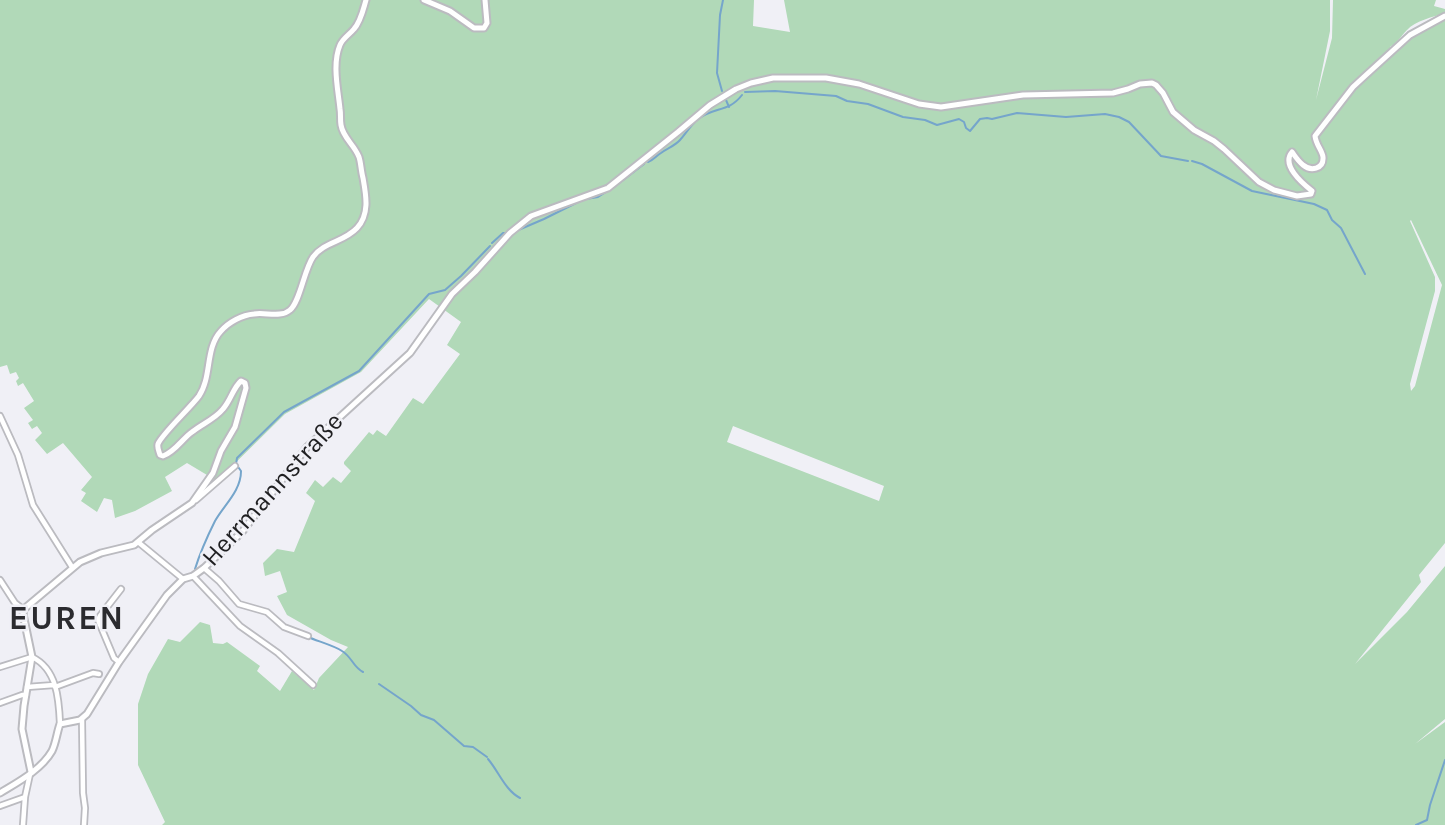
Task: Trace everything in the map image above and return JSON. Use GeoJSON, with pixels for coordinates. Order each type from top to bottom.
{"type":"FeatureCollection","features":[{"type":"Feature","properties":{"kind":"street"},"geometry":{"type":"LineString","coordinates":[[192,503],[213,473],[235,427],[246,387],[243,382],[239,382],[218,414],[192,432],[168,454],[160,455],[158,444],[203,390],[217,336],[230,323],[241,317],[256,313],[288,312],[294,306],[314,255],[349,236],[363,219],[366,195],[359,157],[344,136],[337,79],[340,45],[360,20],[366,0]]}},
{"type":"Feature","properties":{"kind":"street"},"geometry":{"type":"LineString","coordinates":[[424,0],[450,11],[478,29],[484,28],[486,23],[485,0]]}},
{"type":"Feature","properties":{"kind":"street","name":"Herrmannstraße"},"geometry":{"type":"LineString","coordinates":[[183,579],[204,568],[246,527],[311,443],[410,353],[452,294],[520,223],[541,211],[608,188],[710,104],[736,89],[773,78],[838,79],[919,104],[941,107],[1023,95],[1113,93],[1152,83],[1163,93],[1173,112],[1194,130],[1224,149],[1265,187],[1305,196],[1312,191],[1297,177],[1291,167],[1289,153],[1292,152],[1304,166],[1314,169],[1319,167],[1323,157],[1315,136],[1353,87],[1410,34],[1445,16]]}},
{"type":"Feature","properties":{"kind":"street"},"geometry":{"type":"LineString","coordinates":[[0,416],[18,455],[33,505],[72,567]]}},
{"type":"Feature","properties":{"kind":"street"},"geometry":{"type":"LineString","coordinates":[[24,612],[31,602],[72,567],[101,553],[126,548],[138,542],[204,494],[235,466]]}},
{"type":"Feature","properties":{"kind":"street"},"geometry":{"type":"LineString","coordinates":[[60,724],[82,719],[152,615],[183,579],[138,542]]}},
{"type":"Feature","properties":{"kind":"street"},"geometry":{"type":"LineString","coordinates":[[204,568],[219,580],[239,604],[267,612],[284,627],[308,636]]}},
{"type":"Feature","properties":{"kind":"street"},"geometry":{"type":"LineString","coordinates":[[193,576],[240,626],[278,653],[313,685]]}},
{"type":"Feature","properties":{"kind":"street"},"geometry":{"type":"LineString","coordinates":[[0,580],[24,612],[32,657],[22,729],[31,772],[25,797],[23,825]]}},
{"type":"Feature","properties":{"kind":"street"},"geometry":{"type":"LineString","coordinates":[[119,663],[114,658],[99,621],[121,589]]}},
{"type":"Feature","properties":{"kind":"street"},"geometry":{"type":"LineString","coordinates":[[0,667],[32,657]]}},
{"type":"Feature","properties":{"kind":"street"},"geometry":{"type":"LineString","coordinates":[[0,793],[31,772],[51,752],[60,724],[59,698],[55,686],[45,666],[32,657]]}},
{"type":"Feature","properties":{"kind":"street"},"geometry":{"type":"LineString","coordinates":[[27,687],[55,686],[93,673],[99,674]]}},
{"type":"Feature","properties":{"kind":"street"},"geometry":{"type":"LineString","coordinates":[[0,703],[26,695]]}},
{"type":"Feature","properties":{"kind":"street"},"geometry":{"type":"LineString","coordinates":[[82,719],[85,808],[83,825]]}},
{"type":"Feature","properties":{"kind":"street"},"geometry":{"type":"LineString","coordinates":[[0,806],[25,797]]}},
{"type":"Feature","properties":{"kind":"green space"},"geometry":{"type":"Polygon","coordinates":[[[0,0],[754,0],[753,26],[790,32],[784,0],[1330,0],[1330,31],[1316,100],[1332,38],[1333,0],[1436,0],[1434,6],[1445,9],[1445,14],[1415,24],[1390,47],[1392,49],[1414,34],[1445,20],[1445,543],[1419,575],[1421,582],[1355,664],[1407,612],[1445,566],[1445,719],[1415,744],[1445,722],[1445,825],[162,825],[165,822],[138,765],[138,704],[148,674],[168,639],[180,642],[200,622],[210,625],[213,643],[227,642],[260,666],[257,671],[280,691],[292,671],[314,690],[319,678],[348,647],[287,615],[277,596],[287,592],[280,571],[265,576],[263,563],[277,549],[294,552],[315,501],[306,493],[315,480],[323,487],[333,477],[341,483],[351,471],[344,462],[369,432],[373,435],[377,430],[386,436],[413,398],[423,404],[460,354],[447,345],[461,322],[429,299],[361,372],[285,414],[217,481],[187,463],[165,477],[172,491],[135,511],[115,518],[112,500],[104,498],[97,512],[81,501],[86,493],[81,490],[92,477],[63,443],[47,454],[35,440],[42,433],[37,426],[32,429],[28,423],[33,420],[24,408],[34,401],[23,383],[18,386],[16,381],[19,378],[16,372],[10,374],[7,365],[0,367],[0,0]],[[1411,220],[1435,277],[1435,291],[1410,384],[1411,391],[1415,386],[1442,285],[1411,220]],[[733,426],[727,442],[879,501],[884,486],[733,426]]]}},
{"type":"Feature","properties":{"kind":"waterway"},"geometry":{"type":"LineString","coordinates":[[722,91],[717,73],[723,0]]}},
{"type":"Feature","properties":{"kind":"waterway"},"geometry":{"type":"LineString","coordinates":[[745,92],[775,91],[836,96],[937,125],[959,119],[970,131],[980,119],[1017,113],[1066,117],[1105,114],[1129,122],[1161,156],[1188,161]]}},
{"type":"Feature","properties":{"kind":"waterway"},"geometry":{"type":"LineString","coordinates":[[648,162],[678,142],[698,119],[732,105],[742,95]]}},
{"type":"Feature","properties":{"kind":"waterway"},"geometry":{"type":"LineString","coordinates":[[726,100],[729,107]]}},
{"type":"Feature","properties":{"kind":"waterway"},"geometry":{"type":"LineString","coordinates":[[1192,161],[1252,191],[1314,204],[1327,210],[1332,220],[1341,228],[1365,274]]}},
{"type":"Feature","properties":{"kind":"waterway"},"geometry":{"type":"LineString","coordinates":[[614,187],[644,164]]}},
{"type":"Feature","properties":{"kind":"waterway"},"geometry":{"type":"LineString","coordinates":[[586,199],[598,197],[609,190]]}},
{"type":"Feature","properties":{"kind":"waterway"},"geometry":{"type":"LineString","coordinates":[[516,231],[580,201]]}},
{"type":"Feature","properties":{"kind":"waterway"},"geometry":{"type":"LineString","coordinates":[[492,243],[503,233],[507,233]]}},
{"type":"Feature","properties":{"kind":"waterway"},"geometry":{"type":"LineString","coordinates":[[195,569],[215,521],[238,485],[241,471],[236,464],[237,458],[284,412],[359,371],[429,294],[445,290],[490,246]]}},
{"type":"Feature","properties":{"kind":"waterway"},"geometry":{"type":"LineString","coordinates":[[308,637],[342,651],[363,672]]}},
{"type":"Feature","properties":{"kind":"waterway"},"geometry":{"type":"LineString","coordinates":[[379,684],[421,715],[434,720],[464,746],[473,747],[487,757]]}},
{"type":"Feature","properties":{"kind":"waterway"},"geometry":{"type":"LineString","coordinates":[[488,759],[506,786],[520,798]]}},
{"type":"Feature","properties":{"kind":"waterway"},"geometry":{"type":"LineString","coordinates":[[1416,825],[1427,820],[1445,760]]}},
{"type":"Feature","properties":{"kind":"district","name":"EUREN"},"geometry":{"type":"Point","coordinates":[67,620]}}]}
